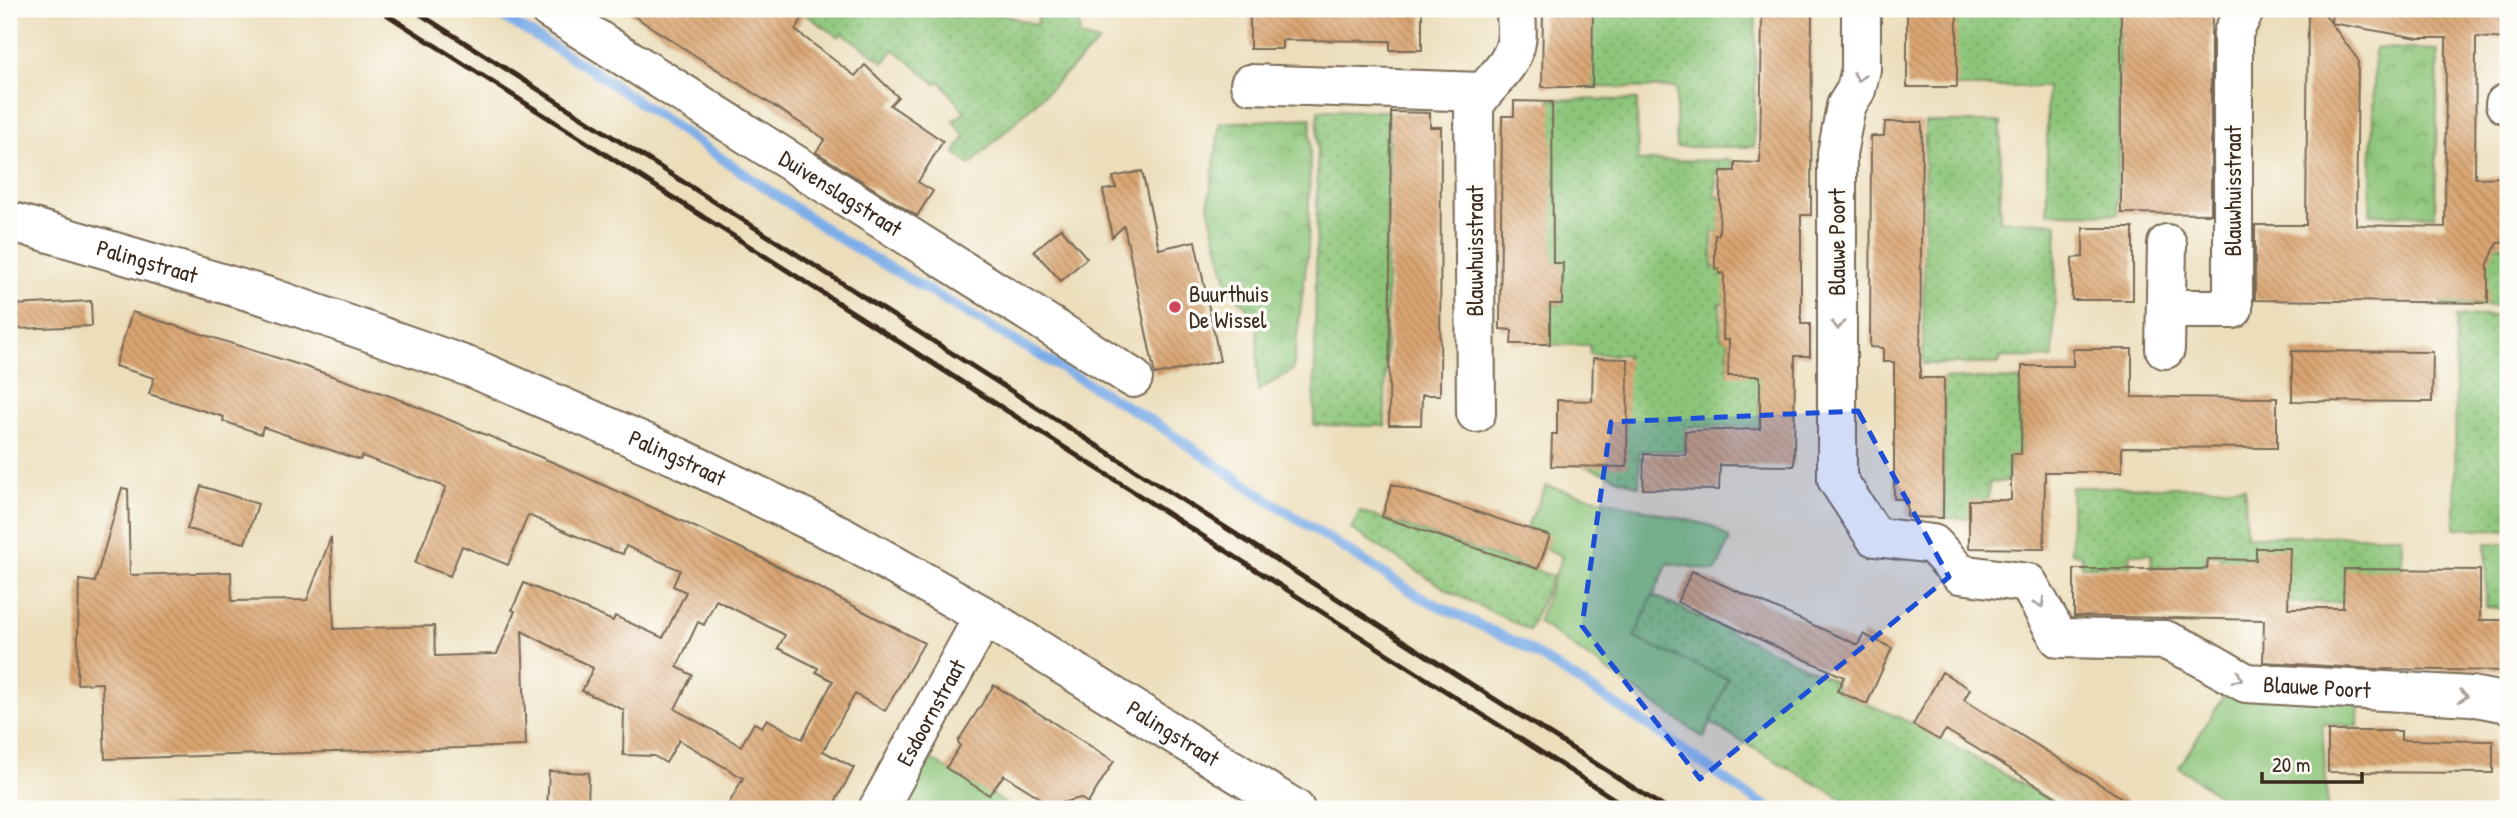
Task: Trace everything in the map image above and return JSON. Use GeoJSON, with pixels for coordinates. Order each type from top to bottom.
{"type":"FeatureCollection","features":[{"type":"Feature","properties":{"kind":"street","name":"Duivenslagstraat"},"geometry":{"type":"LineString","coordinates":[[549,9],[1133,378]]}},
{"type":"Feature","properties":{"kind":"street","name":"Blauwhuisstraat"},"geometry":{"type":"LineString","coordinates":[[1476,413],[1475,106],[1482,92],[1504,68],[1516,43],[1516,9]]}},
{"type":"Feature","properties":{"kind":"street","name":"Blauwe Poort"},"geometry":{"type":"LineString","coordinates":[[1861,9],[1861,69],[1856,90],[1846,106],[1837,154],[1837,479],[1875,537],[1933,544],[1960,574],[2028,583],[2059,638],[2165,640],[2194,653],[2246,683],[2471,696],[2508,703]]}},
{"type":"Feature","properties":{"kind":"street","name":"Blauwhuisstraat"},"geometry":{"type":"LineString","coordinates":[[2166,309],[2233,309],[2233,33],[2245,9]]}},
{"type":"Feature","properties":{"kind":"street"},"geometry":{"type":"LineString","coordinates":[[1250,84],[1482,92]]}},
{"type":"Feature","properties":{"kind":"street","name":"Palingstraat"},"geometry":{"type":"LineString","coordinates":[[9,221],[270,297],[475,369],[680,457],[818,524],[984,617],[1295,809]]}},
{"type":"Feature","properties":{"kind":"street"},"geometry":{"type":"LineString","coordinates":[[2165,349],[2167,244]]}},
{"type":"Feature","properties":{"kind":"street","name":"Esdoornstraat"},"geometry":{"type":"LineString","coordinates":[[877,809],[984,617]]}},
{"type":"Feature","properties":{"kind":"highlighted area"},"geometry":{"type":"Polygon","coordinates":[[[1858,411],[1949,577],[1700,779],[1582,626],[1611,422],[1858,411]]]}},
{"type":"Feature","properties":{"kind":"green space"},"geometry":{"type":"Polygon","coordinates":[[[797,9],[984,9],[1037,25],[1039,9],[1081,9],[1079,36],[1099,42],[970,165],[955,153],[965,136],[953,121],[965,112],[940,81],[936,84],[894,49],[884,62],[842,33],[839,37],[797,9]]]}},
{"type":"Feature","properties":{"kind":"green space"},"geometry":{"type":"Polygon","coordinates":[[[1588,9],[1756,9],[1754,147],[1676,147],[1676,88],[1587,87],[1588,9]]]}},
{"type":"Feature","properties":{"kind":"green space"},"geometry":{"type":"Polygon","coordinates":[[[1956,9],[2119,9],[2118,214],[2047,213],[2047,87],[1955,87],[1956,9]]]}},
{"type":"Feature","properties":{"kind":"green space"},"geometry":{"type":"Polygon","coordinates":[[[2375,48],[2438,50],[2435,216],[2370,214],[2375,48]]]}},
{"type":"Feature","properties":{"kind":"green space"},"geometry":{"type":"Polygon","coordinates":[[[1549,99],[1637,100],[1638,161],[1732,160],[1732,170],[1716,171],[1716,196],[1727,196],[1727,232],[1712,232],[1713,268],[1725,268],[1726,303],[1720,303],[1721,338],[1728,338],[1728,374],[1771,374],[1759,402],[1759,427],[1686,427],[1685,451],[1640,451],[1639,486],[1582,465],[1625,434],[1626,355],[1590,354],[1589,345],[1546,345],[1546,306],[1559,305],[1559,263],[1550,263],[1549,99]]]}},
{"type":"Feature","properties":{"kind":"green space"},"geometry":{"type":"Polygon","coordinates":[[[1318,110],[1389,111],[1385,426],[1314,425],[1318,110]]]}},
{"type":"Feature","properties":{"kind":"green space"},"geometry":{"type":"Polygon","coordinates":[[[1311,118],[1308,249],[1293,370],[1258,391],[1257,318],[1229,289],[1208,207],[1220,123],[1311,118]]]}},
{"type":"Feature","properties":{"kind":"green space"},"geometry":{"type":"Polygon","coordinates":[[[1925,122],[2001,122],[2000,220],[2057,223],[2053,358],[2000,357],[1999,364],[1923,364],[1925,122]]]}},
{"type":"Feature","properties":{"kind":"green space"},"geometry":{"type":"Polygon","coordinates":[[[2442,244],[2508,245],[2508,305],[2440,306],[2442,244]]]}},
{"type":"Feature","properties":{"kind":"green space"},"geometry":{"type":"Polygon","coordinates":[[[2508,315],[2508,530],[2455,528],[2456,317],[2508,315]]]}},
{"type":"Feature","properties":{"kind":"green space"},"geometry":{"type":"Polygon","coordinates":[[[1944,378],[2022,380],[2021,454],[2011,454],[2008,481],[1989,483],[1987,519],[1944,518],[1944,378]]]}},
{"type":"Feature","properties":{"kind":"green space"},"geometry":{"type":"Polygon","coordinates":[[[1546,486],[1712,526],[1730,539],[1716,571],[1668,563],[1635,637],[1729,679],[1704,738],[1538,622],[1562,556],[1545,549],[1526,528],[1546,486]]]}},
{"type":"Feature","properties":{"kind":"green space"},"geometry":{"type":"Polygon","coordinates":[[[2071,487],[2245,487],[2246,536],[2402,536],[2402,602],[2254,603],[2220,566],[2220,555],[2207,555],[2206,566],[2152,567],[2151,554],[2130,554],[2130,566],[2081,566],[2081,554],[2071,553],[2071,487]]]}},
{"type":"Feature","properties":{"kind":"green space"},"geometry":{"type":"Polygon","coordinates":[[[1360,511],[1553,576],[1529,630],[1451,592],[1351,529],[1360,511]]]}},
{"type":"Feature","properties":{"kind":"green space"},"geometry":{"type":"Polygon","coordinates":[[[2486,543],[2508,544],[2508,609],[2486,607],[2486,543]]]}},
{"type":"Feature","properties":{"kind":"green space"},"geometry":{"type":"Polygon","coordinates":[[[1653,595],[1835,681],[1837,691],[1912,723],[2066,809],[1860,809],[1710,723],[1728,679],[1634,638],[1653,595]]]}},
{"type":"Feature","properties":{"kind":"green space"},"geometry":{"type":"Polygon","coordinates":[[[2229,688],[2359,696],[2358,727],[2322,723],[2328,809],[2237,809],[2179,767],[2229,688]]]}},
{"type":"Feature","properties":{"kind":"green space"},"geometry":{"type":"Polygon","coordinates":[[[925,756],[1011,806],[1011,809],[895,809],[925,756]]]}},
{"type":"Feature","properties":{"kind":"green space"},"geometry":{"type":"Polygon","coordinates":[[[460,798],[460,809],[130,809],[460,798]]]}},
{"type":"Feature","properties":{"kind":"building"},"geometry":{"type":"Polygon","coordinates":[[[623,9],[808,9],[795,30],[855,76],[865,65],[898,97],[890,105],[943,141],[918,182],[933,191],[917,216],[816,152],[825,139],[623,9]]]}},
{"type":"Feature","properties":{"kind":"building"},"geometry":{"type":"Polygon","coordinates":[[[1250,9],[1422,9],[1422,50],[1390,50],[1390,41],[1282,40],[1282,49],[1250,49],[1250,9]]]}},
{"type":"Feature","properties":{"kind":"building"},"geometry":{"type":"Polygon","coordinates":[[[1543,9],[1593,9],[1592,87],[1542,87],[1543,9]]]}},
{"type":"Feature","properties":{"kind":"building"},"geometry":{"type":"Polygon","coordinates":[[[1762,9],[1812,9],[1811,215],[1801,215],[1801,324],[1810,324],[1810,356],[1795,356],[1794,466],[1720,465],[1719,490],[1643,489],[1644,454],[1686,455],[1685,431],[1760,429],[1760,376],[1728,376],[1729,340],[1723,340],[1724,273],[1719,274],[1719,269],[1715,269],[1715,235],[1719,235],[1721,171],[1735,171],[1735,162],[1760,163],[1762,9]]]}},
{"type":"Feature","properties":{"kind":"building"},"geometry":{"type":"Polygon","coordinates":[[[1907,9],[1957,9],[1957,87],[1907,87],[1907,9]]]}},
{"type":"Feature","properties":{"kind":"building"},"geometry":{"type":"Polygon","coordinates":[[[2121,9],[2213,9],[2211,214],[2121,213],[2121,9]]]}},
{"type":"Feature","properties":{"kind":"building"},"geometry":{"type":"Polygon","coordinates":[[[2308,9],[2321,9],[2331,23],[2332,9],[2508,9],[2508,39],[2476,37],[2475,178],[2508,177],[2508,242],[2497,243],[2488,264],[2488,303],[2255,300],[2255,225],[2306,225],[2308,9]],[[2331,23],[2358,60],[2356,225],[2445,227],[2446,38],[2418,38],[2331,23]]]}},
{"type":"Feature","properties":{"kind":"building"},"geometry":{"type":"Polygon","coordinates":[[[1514,101],[1552,102],[1553,263],[1563,263],[1562,304],[1550,304],[1550,344],[1511,344],[1512,330],[1500,329],[1502,116],[1514,116],[1514,101]]]}},
{"type":"Feature","properties":{"kind":"building"},"geometry":{"type":"Polygon","coordinates":[[[1391,112],[1430,113],[1430,127],[1441,127],[1440,395],[1422,395],[1421,425],[1389,425],[1391,112]]]}},
{"type":"Feature","properties":{"kind":"building"},"geometry":{"type":"Polygon","coordinates":[[[1885,122],[1922,122],[1920,378],[1944,378],[1943,518],[1907,517],[1907,499],[1894,499],[1894,362],[1883,362],[1883,348],[1870,347],[1871,136],[1884,136],[1885,122]]]}},
{"type":"Feature","properties":{"kind":"building","name":"Buurthuis De Wissel"},"geometry":{"type":"Polygon","coordinates":[[[1142,171],[1159,249],[1195,241],[1220,361],[1155,375],[1124,226],[1112,237],[1103,190],[1116,188],[1113,177],[1142,171]]]}},
{"type":"Feature","properties":{"kind":"building"},"geometry":{"type":"Polygon","coordinates":[[[1061,228],[1087,258],[1061,281],[1034,251],[1061,228]]]}},
{"type":"Feature","properties":{"kind":"building"},"geometry":{"type":"Polygon","coordinates":[[[2083,228],[2133,228],[2133,300],[2072,300],[2072,258],[2083,257],[2083,228]]]}},
{"type":"Feature","properties":{"kind":"building"},"geometry":{"type":"Polygon","coordinates":[[[91,301],[92,326],[13,329],[12,305],[91,301]]]}},
{"type":"Feature","properties":{"kind":"building"},"geometry":{"type":"Polygon","coordinates":[[[132,312],[306,367],[393,397],[555,463],[758,556],[924,643],[885,711],[855,694],[823,751],[854,768],[831,809],[726,809],[743,778],[679,740],[666,763],[654,756],[623,755],[624,710],[582,691],[593,668],[522,631],[526,746],[105,759],[102,683],[77,684],[79,580],[95,582],[122,488],[128,489],[130,575],[231,572],[232,601],[307,600],[331,537],[334,629],[434,626],[435,656],[497,654],[524,583],[613,621],[615,616],[663,638],[686,592],[673,586],[680,570],[626,546],[623,554],[604,548],[528,515],[508,565],[462,546],[450,576],[415,563],[446,487],[362,456],[360,460],[263,427],[261,434],[223,421],[224,417],[149,394],[154,378],[115,366],[132,312]],[[716,600],[704,625],[698,622],[677,667],[692,675],[675,709],[741,746],[754,723],[762,727],[767,719],[802,739],[833,681],[816,672],[818,668],[778,648],[785,635],[716,600]]]}},
{"type":"Feature","properties":{"kind":"building"},"geometry":{"type":"Polygon","coordinates":[[[2073,349],[2132,349],[2132,397],[2277,398],[2277,448],[2122,447],[2122,472],[2045,472],[2044,549],[1969,548],[1969,500],[2011,500],[2011,454],[2021,454],[2022,366],[2073,366],[2073,349]]]}},
{"type":"Feature","properties":{"kind":"building"},"geometry":{"type":"Polygon","coordinates":[[[2292,351],[2433,352],[2432,402],[2292,401],[2292,351]]]}},
{"type":"Feature","properties":{"kind":"building"},"geometry":{"type":"Polygon","coordinates":[[[1593,358],[1628,359],[1627,467],[1551,466],[1552,434],[1557,434],[1557,400],[1592,401],[1593,358]]]}},
{"type":"Feature","properties":{"kind":"building"},"geometry":{"type":"Polygon","coordinates":[[[1392,484],[1550,536],[1538,569],[1382,517],[1392,484]]]}},
{"type":"Feature","properties":{"kind":"building"},"geometry":{"type":"Polygon","coordinates":[[[201,486],[258,504],[245,543],[187,529],[201,486]]]}},
{"type":"Feature","properties":{"kind":"building"},"geometry":{"type":"Polygon","coordinates":[[[2256,548],[2290,548],[2288,608],[2343,608],[2344,569],[2480,570],[2480,620],[2508,620],[2508,671],[2377,669],[2263,662],[2264,620],[2074,616],[2074,569],[2207,569],[2208,559],[2256,560],[2256,548]]]}},
{"type":"Feature","properties":{"kind":"building"},"geometry":{"type":"Polygon","coordinates":[[[1692,571],[1858,645],[1863,634],[1892,648],[1867,704],[1837,691],[1844,677],[1677,602],[1692,571]]]}},
{"type":"Feature","properties":{"kind":"building"},"geometry":{"type":"Polygon","coordinates":[[[1942,672],[1970,689],[1964,700],[2140,809],[2076,809],[1946,730],[1939,740],[1913,725],[1942,672]]]}},
{"type":"Feature","properties":{"kind":"building"},"geometry":{"type":"Polygon","coordinates":[[[994,685],[1114,761],[1088,803],[1080,798],[1041,808],[1039,797],[1004,775],[989,795],[946,768],[960,746],[958,741],[994,685]]]}},
{"type":"Feature","properties":{"kind":"building"},"geometry":{"type":"Polygon","coordinates":[[[2328,731],[2401,731],[2401,740],[2493,741],[2493,773],[2328,772],[2328,731]]]}},
{"type":"Feature","properties":{"kind":"building"},"geometry":{"type":"Polygon","coordinates":[[[549,771],[589,773],[588,809],[547,809],[549,771]]]}},
{"type":"Feature","properties":{"kind":"waterway"},"geometry":{"type":"LineString","coordinates":[[490,9],[590,69],[842,240],[1157,424],[1267,499],[1420,597],[1522,645],[1652,728],[1771,809]]}},
{"type":"Feature","properties":{"kind":"railway"},"geometry":{"type":"LineString","coordinates":[[378,9],[1630,809]]}},
{"type":"Feature","properties":{"kind":"railway"},"geometry":{"type":"LineString","coordinates":[[412,9],[1667,809]]}},
{"type":"Feature","properties":{"kind":"place","name":"Buurthuis De Wissel"},"geometry":{"type":"Point","coordinates":[1175,307]}}]}
